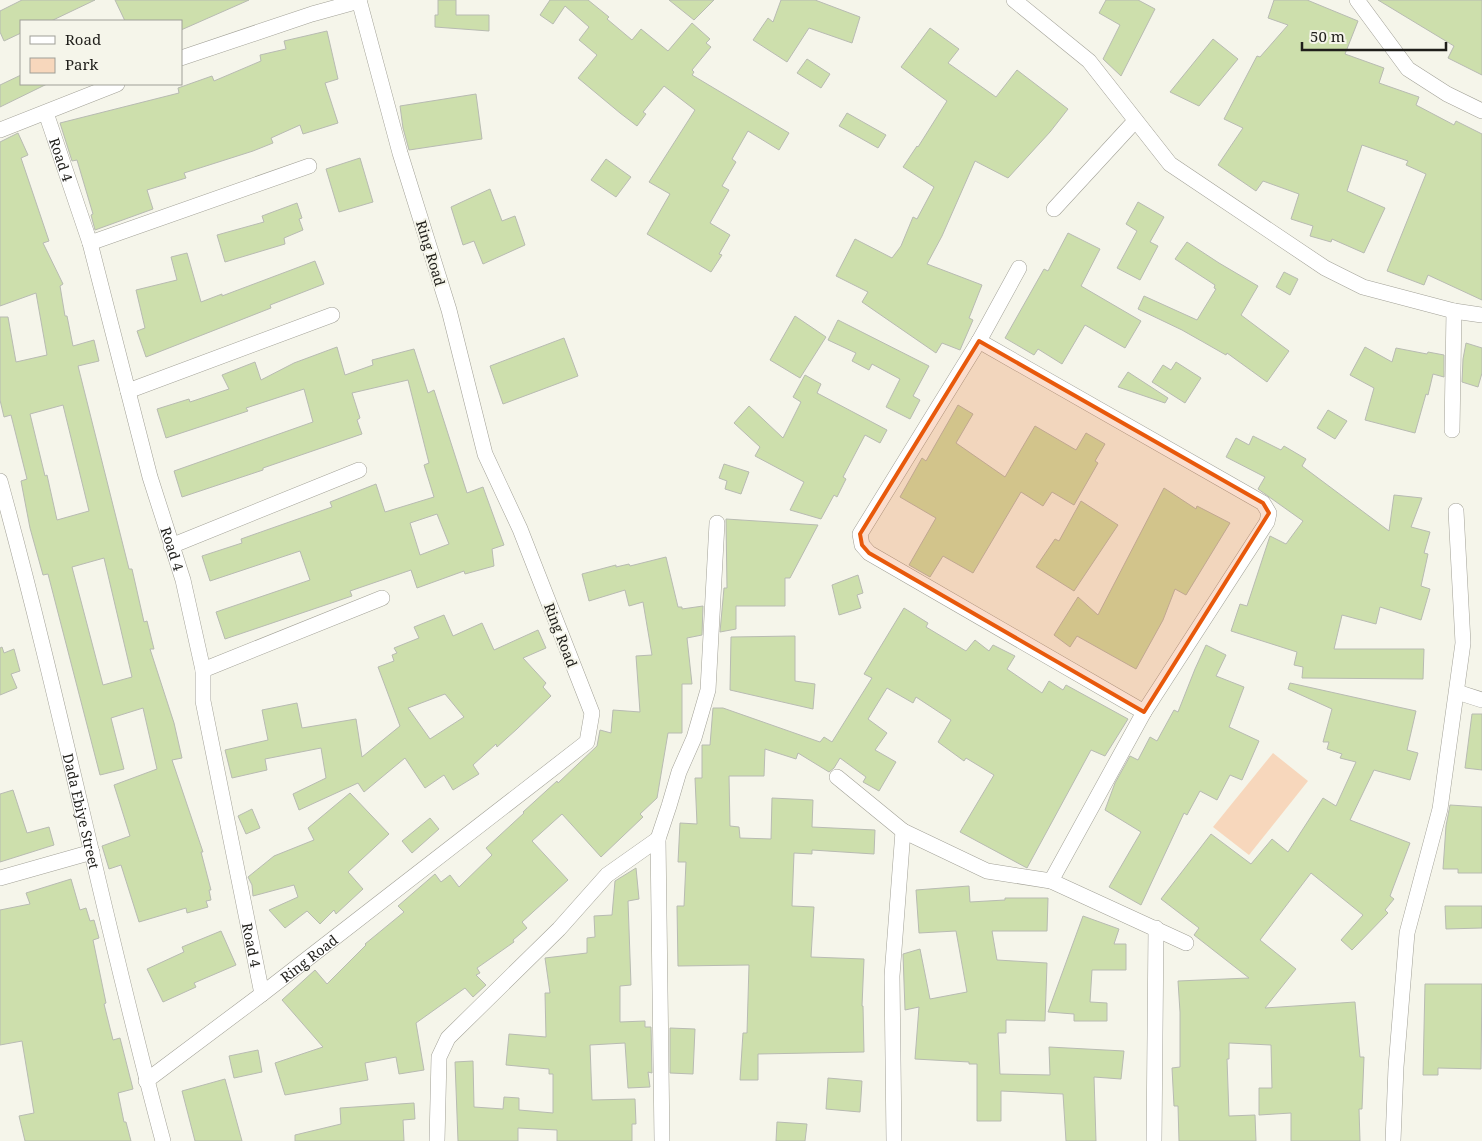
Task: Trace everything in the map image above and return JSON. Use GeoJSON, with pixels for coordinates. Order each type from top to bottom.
{"type":"FeatureCollection","features":[{"type":"Feature","properties":{"kind":"street"},"geometry":{"type":"LineString","coordinates":[[1014,0],[1089,61],[1170,164],[1325,268],[1363,287],[1454,312],[1482,315]]}},
{"type":"Feature","properties":{"kind":"street"},"geometry":{"type":"LineString","coordinates":[[1357,0],[1408,70],[1447,94],[1482,111]]}},
{"type":"Feature","properties":{"kind":"street"},"geometry":{"type":"LineString","coordinates":[[182,58],[312,14],[359,1]]}},
{"type":"Feature","properties":{"kind":"street","name":"Ring Road"},"geometry":{"type":"LineString","coordinates":[[146,1081],[262,994],[587,742],[592,713],[520,529],[484,454],[449,310],[400,153],[359,1]]}},
{"type":"Feature","properties":{"kind":"street"},"geometry":{"type":"LineString","coordinates":[[0,130],[115,85]]}},
{"type":"Feature","properties":{"kind":"street","name":"Road 4"},"geometry":{"type":"LineString","coordinates":[[46,113],[90,243],[150,476],[183,580],[203,670],[203,701],[262,994]]}},
{"type":"Feature","properties":{"kind":"street"},"geometry":{"type":"LineString","coordinates":[[1054,209],[1135,121]]}},
{"type":"Feature","properties":{"kind":"street"},"geometry":{"type":"LineString","coordinates":[[90,243],[309,166]]}},
{"type":"Feature","properties":{"kind":"street"},"geometry":{"type":"LineString","coordinates":[[1020,268],[979,341],[860,534],[862,545],[870,554],[1144,712]]}},
{"type":"Feature","properties":{"kind":"street"},"geometry":{"type":"LineString","coordinates":[[1452,430],[1454,312]]}},
{"type":"Feature","properties":{"kind":"street"},"geometry":{"type":"LineString","coordinates":[[128,391],[332,315]]}},
{"type":"Feature","properties":{"kind":"street"},"geometry":{"type":"LineString","coordinates":[[979,341],[1262,503],[1269,513],[1267,522],[1144,712],[1050,881]]}},
{"type":"Feature","properties":{"kind":"street"},"geometry":{"type":"LineString","coordinates":[[171,546],[359,470]]}},
{"type":"Feature","properties":{"kind":"street","name":"Dada Ebiye Street"},"geometry":{"type":"LineString","coordinates":[[0,481],[5,516],[92,852],[146,1081],[163,1141]]}},
{"type":"Feature","properties":{"kind":"street"},"geometry":{"type":"LineString","coordinates":[[1393,1141],[1396,1067],[1407,933],[1440,809],[1462,643],[1456,512]]}},
{"type":"Feature","properties":{"kind":"street"},"geometry":{"type":"LineString","coordinates":[[662,1141],[658,839],[670,806],[678,772],[694,738],[708,690],[717,523]]}},
{"type":"Feature","properties":{"kind":"street"},"geometry":{"type":"LineString","coordinates":[[203,670],[382,598]]}},
{"type":"Feature","properties":{"kind":"street"},"geometry":{"type":"LineString","coordinates":[[1457,692],[1482,700]]}},
{"type":"Feature","properties":{"kind":"street"},"geometry":{"type":"LineString","coordinates":[[837,776],[903,831],[987,871],[1050,881],[1186,943]]}},
{"type":"Feature","properties":{"kind":"street"},"geometry":{"type":"LineString","coordinates":[[894,1141],[892,976],[903,831]]}},
{"type":"Feature","properties":{"kind":"street"},"geometry":{"type":"LineString","coordinates":[[437,1141],[439,1058],[448,1038],[559,929],[607,875],[658,839]]}},
{"type":"Feature","properties":{"kind":"street"},"geometry":{"type":"LineString","coordinates":[[0,878],[92,852]]}},
{"type":"Feature","properties":{"kind":"street"},"geometry":{"type":"LineString","coordinates":[[1154,1141],[1156,928]]}},
{"type":"Feature","properties":{"kind":"highlighted area"},"geometry":{"type":"Polygon","coordinates":[[[979,341],[1263,503],[1269,513],[1144,712],[869,553],[862,545],[860,534],[979,341]]]}},
{"type":"Feature","properties":{"kind":"green space"},"geometry":{"type":"Polygon","coordinates":[[[1273,753],[1308,781],[1249,855],[1213,827],[1273,753]]]}},
{"type":"Feature","properties":{"kind":"building"},"geometry":{"type":"Polygon","coordinates":[[[22,0],[95,0],[53,20],[20,20],[20,33],[4,41],[0,32],[0,11],[22,0]]]}},
{"type":"Feature","properties":{"kind":"building"},"geometry":{"type":"Polygon","coordinates":[[[115,0],[249,0],[182,30],[182,20],[125,20],[115,0]]]}},
{"type":"Feature","properties":{"kind":"building"},"geometry":{"type":"Polygon","coordinates":[[[438,0],[456,0],[456,15],[489,15],[489,31],[435,27],[435,15],[438,15],[438,0]]]}},
{"type":"Feature","properties":{"kind":"building"},"geometry":{"type":"Polygon","coordinates":[[[550,0],[588,0],[609,17],[607,19],[632,40],[641,29],[668,51],[692,23],[710,39],[706,43],[711,47],[692,70],[694,72],[692,75],[789,133],[779,150],[748,131],[732,159],[736,162],[722,186],[729,190],[710,223],[730,235],[719,254],[722,255],[711,272],[647,234],[670,194],[649,182],[695,110],[664,86],[643,112],[646,114],[637,126],[578,78],[597,55],[579,40],[589,27],[565,6],[553,24],[540,15],[550,0]]]}},
{"type":"Feature","properties":{"kind":"building"},"geometry":{"type":"Polygon","coordinates":[[[669,0],[714,0],[694,20],[669,0]]]}},
{"type":"Feature","properties":{"kind":"building"},"geometry":{"type":"Polygon","coordinates":[[[781,0],[815,0],[860,17],[852,43],[809,28],[787,62],[753,40],[768,18],[773,22],[781,0]]]}},
{"type":"Feature","properties":{"kind":"building"},"geometry":{"type":"Polygon","coordinates":[[[1106,0],[1138,0],[1155,9],[1121,76],[1103,59],[1120,25],[1099,13],[1106,0]]]}},
{"type":"Feature","properties":{"kind":"building"},"geometry":{"type":"Polygon","coordinates":[[[1274,0],[1307,0],[1358,21],[1345,54],[1384,68],[1379,83],[1419,97],[1416,105],[1454,125],[1456,121],[1482,134],[1482,300],[1428,275],[1424,285],[1387,271],[1426,174],[1406,165],[1408,161],[1362,145],[1347,191],[1385,208],[1364,253],[1332,239],[1331,242],[1310,236],[1313,226],[1291,219],[1299,194],[1263,181],[1256,191],[1218,165],[1243,128],[1224,119],[1257,56],[1260,57],[1288,25],[1268,18],[1274,0]]]}},
{"type":"Feature","properties":{"kind":"building"},"geometry":{"type":"Polygon","coordinates":[[[1378,0],[1482,0],[1482,75],[1448,58],[1454,46],[1378,0]]]}},
{"type":"Feature","properties":{"kind":"building"},"geometry":{"type":"Polygon","coordinates":[[[930,28],[959,49],[948,63],[996,97],[1017,70],[1068,109],[1050,132],[1008,178],[975,161],[942,236],[927,264],[982,285],[969,318],[973,320],[960,350],[942,343],[936,353],[862,302],[868,292],[836,276],[855,239],[892,258],[901,246],[913,217],[917,219],[934,187],[903,167],[947,101],[901,67],[930,28]]]}},
{"type":"Feature","properties":{"kind":"building"},"geometry":{"type":"Polygon","coordinates":[[[327,31],[338,79],[325,83],[338,123],[303,134],[300,125],[271,138],[273,143],[184,173],[186,178],[147,190],[153,209],[95,230],[91,215],[93,214],[77,160],[72,161],[60,123],[179,93],[178,88],[212,76],[214,81],[261,61],[260,55],[286,49],[284,41],[327,31]]]}},
{"type":"Feature","properties":{"kind":"building"},"geometry":{"type":"Polygon","coordinates":[[[1213,39],[1238,59],[1199,106],[1170,92],[1213,39]]]}},
{"type":"Feature","properties":{"kind":"building"},"geometry":{"type":"Polygon","coordinates":[[[807,59],[830,74],[821,88],[797,73],[807,59]]]}},
{"type":"Feature","properties":{"kind":"building"},"geometry":{"type":"Polygon","coordinates":[[[20,75],[20,85],[45,85],[0,107],[0,85],[20,75]]]}},
{"type":"Feature","properties":{"kind":"building"},"geometry":{"type":"Polygon","coordinates":[[[476,94],[482,139],[409,150],[400,106],[476,94]]]}},
{"type":"Feature","properties":{"kind":"building"},"geometry":{"type":"Polygon","coordinates":[[[847,113],[886,135],[878,148],[839,126],[847,113]]]}},
{"type":"Feature","properties":{"kind":"building"},"geometry":{"type":"Polygon","coordinates":[[[18,133],[28,155],[21,158],[49,241],[43,243],[63,284],[60,286],[73,346],[94,340],[99,361],[78,366],[129,569],[132,569],[144,622],[147,621],[154,649],[150,649],[174,723],[182,758],[172,760],[203,852],[201,852],[211,890],[209,890],[211,900],[206,901],[208,907],[187,913],[186,908],[139,922],[121,865],[109,869],[102,846],[130,836],[114,785],[157,769],[143,708],[111,718],[124,769],[100,775],[48,574],[43,575],[30,528],[21,481],[27,479],[11,415],[4,417],[0,400],[0,317],[8,317],[16,362],[47,355],[36,293],[0,306],[0,142],[18,133]],[[63,405],[30,414],[57,520],[89,511],[63,405]],[[104,558],[72,567],[103,685],[132,677],[104,558]]]}},
{"type":"Feature","properties":{"kind":"building"},"geometry":{"type":"Polygon","coordinates":[[[360,158],[373,202],[339,212],[326,169],[360,158]]]}},
{"type":"Feature","properties":{"kind":"building"},"geometry":{"type":"Polygon","coordinates":[[[606,159],[631,177],[616,197],[591,180],[606,159]]]}},
{"type":"Feature","properties":{"kind":"building"},"geometry":{"type":"Polygon","coordinates":[[[490,189],[502,221],[515,216],[525,245],[483,264],[474,241],[463,245],[451,207],[490,189]]]}},
{"type":"Feature","properties":{"kind":"building"},"geometry":{"type":"Polygon","coordinates":[[[1138,202],[1164,217],[1150,242],[1158,246],[1140,280],[1117,268],[1137,231],[1126,224],[1138,202]]]}},
{"type":"Feature","properties":{"kind":"building"},"geometry":{"type":"Polygon","coordinates":[[[297,203],[302,218],[299,219],[303,230],[284,238],[285,244],[225,262],[217,235],[264,222],[262,216],[297,203]]]}},
{"type":"Feature","properties":{"kind":"building"},"geometry":{"type":"Polygon","coordinates":[[[1068,233],[1100,249],[1081,286],[1141,321],[1125,348],[1085,325],[1062,364],[1038,349],[1034,355],[1005,338],[1044,269],[1048,271],[1068,233]]]}},
{"type":"Feature","properties":{"kind":"building"},"geometry":{"type":"Polygon","coordinates":[[[1187,242],[1258,286],[1241,315],[1289,351],[1267,382],[1227,353],[1226,355],[1182,330],[1138,309],[1144,296],[1197,320],[1216,289],[1214,288],[1215,285],[1175,259],[1187,242]]]}},
{"type":"Feature","properties":{"kind":"building"},"geometry":{"type":"Polygon","coordinates":[[[187,253],[201,302],[315,261],[324,284],[270,305],[271,308],[146,357],[137,331],[145,328],[136,290],[177,280],[171,257],[187,253]]]}},
{"type":"Feature","properties":{"kind":"building"},"geometry":{"type":"Polygon","coordinates":[[[1284,272],[1298,279],[1290,295],[1276,287],[1284,272]]]}},
{"type":"Feature","properties":{"kind":"building"},"geometry":{"type":"Polygon","coordinates":[[[795,316],[826,337],[800,378],[770,360],[795,316]]]}},
{"type":"Feature","properties":{"kind":"building"},"geometry":{"type":"Polygon","coordinates":[[[838,320],[929,366],[913,396],[920,400],[910,419],[886,407],[900,379],[872,364],[869,370],[852,361],[856,353],[828,340],[838,320]]]}},
{"type":"Feature","properties":{"kind":"building"},"geometry":{"type":"Polygon","coordinates":[[[564,338],[578,376],[503,404],[490,366],[564,338]]]}},
{"type":"Feature","properties":{"kind":"building"},"geometry":{"type":"Polygon","coordinates":[[[1466,343],[1482,348],[1482,373],[1478,387],[1462,382],[1466,343]]]}},
{"type":"Feature","properties":{"kind":"building"},"geometry":{"type":"Polygon","coordinates":[[[337,347],[345,375],[373,365],[372,360],[414,349],[428,393],[434,390],[467,493],[483,487],[504,545],[492,549],[494,566],[465,574],[464,571],[417,588],[411,570],[350,591],[352,596],[225,639],[216,612],[310,580],[300,551],[210,581],[202,556],[242,543],[241,539],[332,507],[330,502],[376,484],[385,512],[434,497],[424,465],[429,463],[408,380],[352,393],[360,418],[357,420],[362,434],[182,497],[174,471],[313,422],[304,389],[246,408],[248,411],[166,438],[157,409],[189,399],[190,402],[229,389],[222,375],[255,362],[261,380],[294,363],[337,347]],[[437,514],[410,523],[420,555],[449,544],[437,514]]]}},
{"type":"Feature","properties":{"kind":"building"},"geometry":{"type":"Polygon","coordinates":[[[1365,347],[1392,362],[1396,348],[1444,355],[1444,377],[1433,374],[1415,433],[1365,420],[1374,388],[1350,375],[1365,347]]]}},
{"type":"Feature","properties":{"kind":"building"},"geometry":{"type":"Polygon","coordinates":[[[1176,362],[1201,378],[1185,403],[1152,382],[1163,365],[1171,370],[1176,362]]]}},
{"type":"Feature","properties":{"kind":"building"},"geometry":{"type":"Polygon","coordinates":[[[1128,372],[1168,398],[1165,403],[1118,387],[1128,372]]]}},
{"type":"Feature","properties":{"kind":"building"},"geometry":{"type":"Polygon","coordinates":[[[805,375],[821,384],[817,393],[887,430],[880,443],[865,435],[843,477],[846,479],[837,497],[834,495],[821,519],[790,510],[804,482],[755,456],[760,447],[734,423],[749,406],[783,438],[801,402],[793,397],[805,375]]]}},
{"type":"Feature","properties":{"kind":"building"},"geometry":{"type":"Polygon","coordinates":[[[958,405],[973,414],[956,443],[1005,477],[1035,426],[1076,450],[1086,433],[1105,444],[1095,461],[1098,463],[1074,505],[1052,492],[1043,506],[1021,492],[973,573],[943,556],[930,577],[909,565],[936,518],[900,497],[922,458],[926,461],[958,405]]]}},
{"type":"Feature","properties":{"kind":"building"},"geometry":{"type":"Polygon","coordinates":[[[1328,410],[1347,421],[1335,439],[1317,428],[1328,410]]]}},
{"type":"Feature","properties":{"kind":"building"},"geometry":{"type":"Polygon","coordinates":[[[1253,436],[1281,450],[1284,446],[1306,459],[1302,466],[1389,531],[1394,495],[1422,498],[1411,527],[1430,532],[1424,553],[1428,554],[1421,586],[1430,589],[1421,620],[1380,607],[1376,624],[1342,615],[1334,649],[1424,649],[1423,679],[1302,678],[1303,667],[1294,665],[1297,652],[1231,631],[1240,604],[1247,606],[1270,536],[1286,544],[1303,521],[1258,489],[1265,477],[1226,457],[1236,438],[1249,445],[1253,436]]]}},
{"type":"Feature","properties":{"kind":"building"},"geometry":{"type":"Polygon","coordinates":[[[724,464],[749,472],[741,494],[725,489],[727,481],[719,478],[724,464]]]}},
{"type":"Feature","properties":{"kind":"building"},"geometry":{"type":"Polygon","coordinates":[[[1164,488],[1196,509],[1197,506],[1230,523],[1186,595],[1175,589],[1163,620],[1136,669],[1077,636],[1070,647],[1054,635],[1078,597],[1098,615],[1164,488]]]}},
{"type":"Feature","properties":{"kind":"building"},"geometry":{"type":"Polygon","coordinates":[[[1081,501],[1118,525],[1074,591],[1036,567],[1055,539],[1059,541],[1081,501]]]}},
{"type":"Feature","properties":{"kind":"building"},"geometry":{"type":"Polygon","coordinates":[[[726,519],[818,525],[790,578],[785,578],[785,606],[736,606],[736,629],[720,632],[724,588],[727,588],[726,519]]]}},
{"type":"Feature","properties":{"kind":"building"},"geometry":{"type":"Polygon","coordinates":[[[666,557],[678,607],[682,607],[682,609],[703,606],[702,635],[687,638],[692,684],[682,684],[682,733],[668,733],[657,798],[640,814],[643,817],[601,857],[562,814],[532,841],[568,880],[522,922],[527,928],[513,940],[514,942],[477,968],[480,973],[476,975],[486,985],[473,997],[465,988],[416,1023],[424,1070],[399,1074],[396,1057],[365,1063],[368,1080],[285,1095],[275,1063],[323,1047],[282,1000],[315,970],[327,984],[365,944],[404,912],[398,906],[435,874],[441,882],[450,875],[459,887],[492,855],[486,848],[597,746],[600,730],[611,733],[613,710],[640,712],[636,656],[652,655],[643,602],[629,606],[625,590],[589,601],[582,574],[616,565],[616,567],[629,564],[630,566],[666,557]]]}},
{"type":"Feature","properties":{"kind":"building"},"geometry":{"type":"Polygon","coordinates":[[[858,575],[863,593],[857,595],[861,608],[839,615],[832,585],[858,575]]]}},
{"type":"Feature","properties":{"kind":"building"},"geometry":{"type":"Polygon","coordinates":[[[904,608],[928,623],[926,627],[966,651],[975,640],[989,651],[993,645],[1015,656],[1007,669],[1042,693],[1049,681],[1063,690],[1066,685],[1128,719],[1105,756],[1091,750],[1027,868],[960,832],[994,775],[966,758],[964,761],[938,742],[951,720],[916,697],[913,703],[887,688],[868,719],[887,733],[875,750],[896,762],[879,791],[863,782],[866,777],[840,758],[829,772],[798,753],[796,759],[765,749],[764,776],[729,776],[730,826],[739,827],[740,838],[771,839],[772,798],[813,800],[812,827],[875,830],[874,854],[812,850],[812,854],[794,853],[792,906],[814,907],[811,957],[864,959],[862,1006],[864,1052],[758,1054],[758,1080],[740,1080],[743,1033],[747,1033],[749,965],[678,966],[677,906],[684,906],[686,862],[678,862],[680,823],[697,824],[695,778],[702,778],[702,745],[710,745],[713,708],[723,708],[820,742],[824,737],[832,742],[872,678],[864,674],[904,608]]]}},
{"type":"Feature","properties":{"kind":"building"},"geometry":{"type":"Polygon","coordinates":[[[444,615],[453,636],[482,623],[494,650],[538,630],[546,648],[523,658],[546,683],[543,687],[551,696],[497,747],[496,744],[473,765],[479,774],[453,790],[444,775],[425,788],[405,758],[364,792],[358,783],[299,810],[293,794],[326,778],[321,748],[265,759],[267,770],[232,778],[225,750],[268,740],[262,710],[297,703],[302,728],[356,719],[362,757],[400,726],[378,667],[394,661],[392,655],[397,653],[394,648],[419,638],[414,627],[444,615]],[[445,694],[408,708],[430,739],[464,717],[445,694]]]}},
{"type":"Feature","properties":{"kind":"building"},"geometry":{"type":"Polygon","coordinates":[[[795,636],[795,681],[815,684],[813,709],[730,690],[731,637],[795,636]]]}},
{"type":"Feature","properties":{"kind":"building"},"geometry":{"type":"Polygon","coordinates":[[[1206,645],[1226,655],[1216,676],[1244,687],[1229,727],[1259,741],[1242,780],[1230,775],[1217,800],[1200,791],[1187,815],[1184,813],[1141,905],[1109,887],[1141,832],[1105,810],[1115,783],[1130,756],[1138,760],[1150,737],[1157,741],[1174,710],[1178,712],[1206,645]]]}},
{"type":"Feature","properties":{"kind":"building"},"geometry":{"type":"Polygon","coordinates":[[[2,647],[4,653],[14,649],[20,671],[11,674],[17,688],[0,695],[0,648],[2,647]]]}},
{"type":"Feature","properties":{"kind":"building"},"geometry":{"type":"Polygon","coordinates":[[[1290,683],[1416,711],[1407,750],[1418,753],[1410,780],[1374,770],[1350,820],[1410,843],[1390,896],[1394,899],[1385,910],[1388,913],[1352,950],[1341,940],[1363,915],[1311,873],[1260,940],[1296,969],[1265,1008],[1355,1002],[1360,1057],[1364,1057],[1362,1109],[1359,1109],[1360,1141],[1291,1141],[1291,1113],[1259,1115],[1259,1088],[1272,1088],[1271,1045],[1229,1043],[1229,1059],[1227,1059],[1229,1116],[1255,1115],[1256,1141],[1179,1141],[1178,1106],[1174,1106],[1172,1068],[1180,1067],[1178,981],[1249,978],[1194,935],[1199,928],[1161,899],[1211,834],[1251,864],[1272,839],[1288,852],[1323,798],[1336,806],[1356,762],[1340,758],[1342,754],[1327,749],[1329,742],[1323,742],[1332,709],[1288,689],[1290,683]]]}},
{"type":"Feature","properties":{"kind":"building"},"geometry":{"type":"Polygon","coordinates":[[[1472,714],[1482,714],[1482,770],[1465,768],[1472,714]]]}},
{"type":"Feature","properties":{"kind":"building"},"geometry":{"type":"Polygon","coordinates":[[[13,790],[27,833],[49,827],[54,845],[0,862],[0,794],[13,790]]]}},
{"type":"Feature","properties":{"kind":"building"},"geometry":{"type":"Polygon","coordinates":[[[350,793],[389,834],[348,872],[363,889],[336,914],[334,910],[320,924],[307,911],[285,928],[269,910],[298,897],[294,885],[253,896],[252,885],[248,877],[274,856],[314,840],[308,828],[350,793]]]}},
{"type":"Feature","properties":{"kind":"building"},"geometry":{"type":"Polygon","coordinates":[[[1450,805],[1482,807],[1482,873],[1458,873],[1458,869],[1443,869],[1446,826],[1450,805]]]}},
{"type":"Feature","properties":{"kind":"building"},"geometry":{"type":"Polygon","coordinates":[[[252,809],[260,828],[246,834],[238,816],[252,809]]]}},
{"type":"Feature","properties":{"kind":"building"},"geometry":{"type":"Polygon","coordinates":[[[430,818],[439,829],[412,853],[402,841],[430,818]]]}},
{"type":"Feature","properties":{"kind":"building"},"geometry":{"type":"Polygon","coordinates":[[[636,868],[639,899],[628,901],[631,985],[620,986],[620,1022],[645,1021],[645,1027],[651,1027],[652,1073],[648,1072],[650,1087],[628,1088],[625,1043],[590,1045],[592,1100],[635,1099],[636,1124],[632,1124],[632,1141],[557,1141],[557,1130],[518,1128],[518,1141],[458,1141],[455,1062],[473,1061],[474,1107],[503,1109],[504,1097],[519,1098],[519,1110],[553,1113],[553,1074],[549,1074],[549,1069],[506,1065],[509,1034],[546,1037],[545,993],[550,993],[545,958],[587,953],[587,938],[595,937],[594,916],[612,915],[615,881],[636,868]]]}},
{"type":"Feature","properties":{"kind":"building"},"geometry":{"type":"Polygon","coordinates":[[[71,879],[80,910],[86,908],[90,921],[94,920],[99,938],[93,940],[106,1003],[104,1004],[113,1040],[120,1038],[133,1089],[118,1093],[124,1122],[126,1122],[131,1141],[25,1141],[19,1116],[34,1113],[22,1041],[0,1045],[0,910],[30,904],[26,893],[71,879]]]}},
{"type":"Feature","properties":{"kind":"building"},"geometry":{"type":"Polygon","coordinates":[[[969,886],[970,902],[1005,900],[1005,898],[1048,898],[1047,931],[992,931],[997,960],[1047,963],[1045,1021],[1006,1020],[1006,1033],[998,1033],[1000,1074],[1050,1075],[1049,1047],[1124,1051],[1121,1079],[1094,1077],[1096,1141],[1066,1141],[1063,1094],[1001,1091],[1001,1121],[977,1121],[977,1064],[915,1059],[919,1007],[905,1010],[903,954],[920,949],[930,999],[967,992],[956,931],[919,933],[916,890],[969,886]]]}},
{"type":"Feature","properties":{"kind":"building"},"geometry":{"type":"Polygon","coordinates":[[[1445,906],[1482,906],[1482,928],[1446,929],[1445,906]]]}},
{"type":"Feature","properties":{"kind":"building"},"geometry":{"type":"Polygon","coordinates":[[[1083,916],[1119,929],[1114,944],[1126,944],[1126,970],[1092,970],[1090,1002],[1107,1003],[1107,1021],[1074,1021],[1074,1014],[1048,1012],[1083,916]]]}},
{"type":"Feature","properties":{"kind":"building"},"geometry":{"type":"Polygon","coordinates":[[[221,931],[236,965],[194,983],[196,987],[163,1002],[147,969],[184,952],[182,947],[221,931]]]}},
{"type":"Feature","properties":{"kind":"building"},"geometry":{"type":"Polygon","coordinates":[[[1425,984],[1482,984],[1481,1069],[1438,1068],[1438,1075],[1423,1075],[1425,984]]]}},
{"type":"Feature","properties":{"kind":"building"},"geometry":{"type":"Polygon","coordinates":[[[670,1028],[695,1029],[693,1074],[670,1073],[670,1028]]]}},
{"type":"Feature","properties":{"kind":"building"},"geometry":{"type":"Polygon","coordinates":[[[258,1050],[262,1072],[234,1078],[229,1056],[258,1050]]]}},
{"type":"Feature","properties":{"kind":"building"},"geometry":{"type":"Polygon","coordinates":[[[828,1078],[862,1081],[860,1112],[826,1109],[828,1078]]]}},
{"type":"Feature","properties":{"kind":"building"},"geometry":{"type":"Polygon","coordinates":[[[225,1079],[242,1141],[195,1141],[182,1091],[225,1079]]]}},
{"type":"Feature","properties":{"kind":"building"},"geometry":{"type":"Polygon","coordinates":[[[414,1103],[415,1119],[403,1120],[404,1141],[295,1141],[295,1135],[341,1124],[340,1108],[414,1103]]]}},
{"type":"Feature","properties":{"kind":"building"},"geometry":{"type":"Polygon","coordinates":[[[777,1122],[807,1124],[805,1141],[776,1141],[777,1122]]]}}]}
